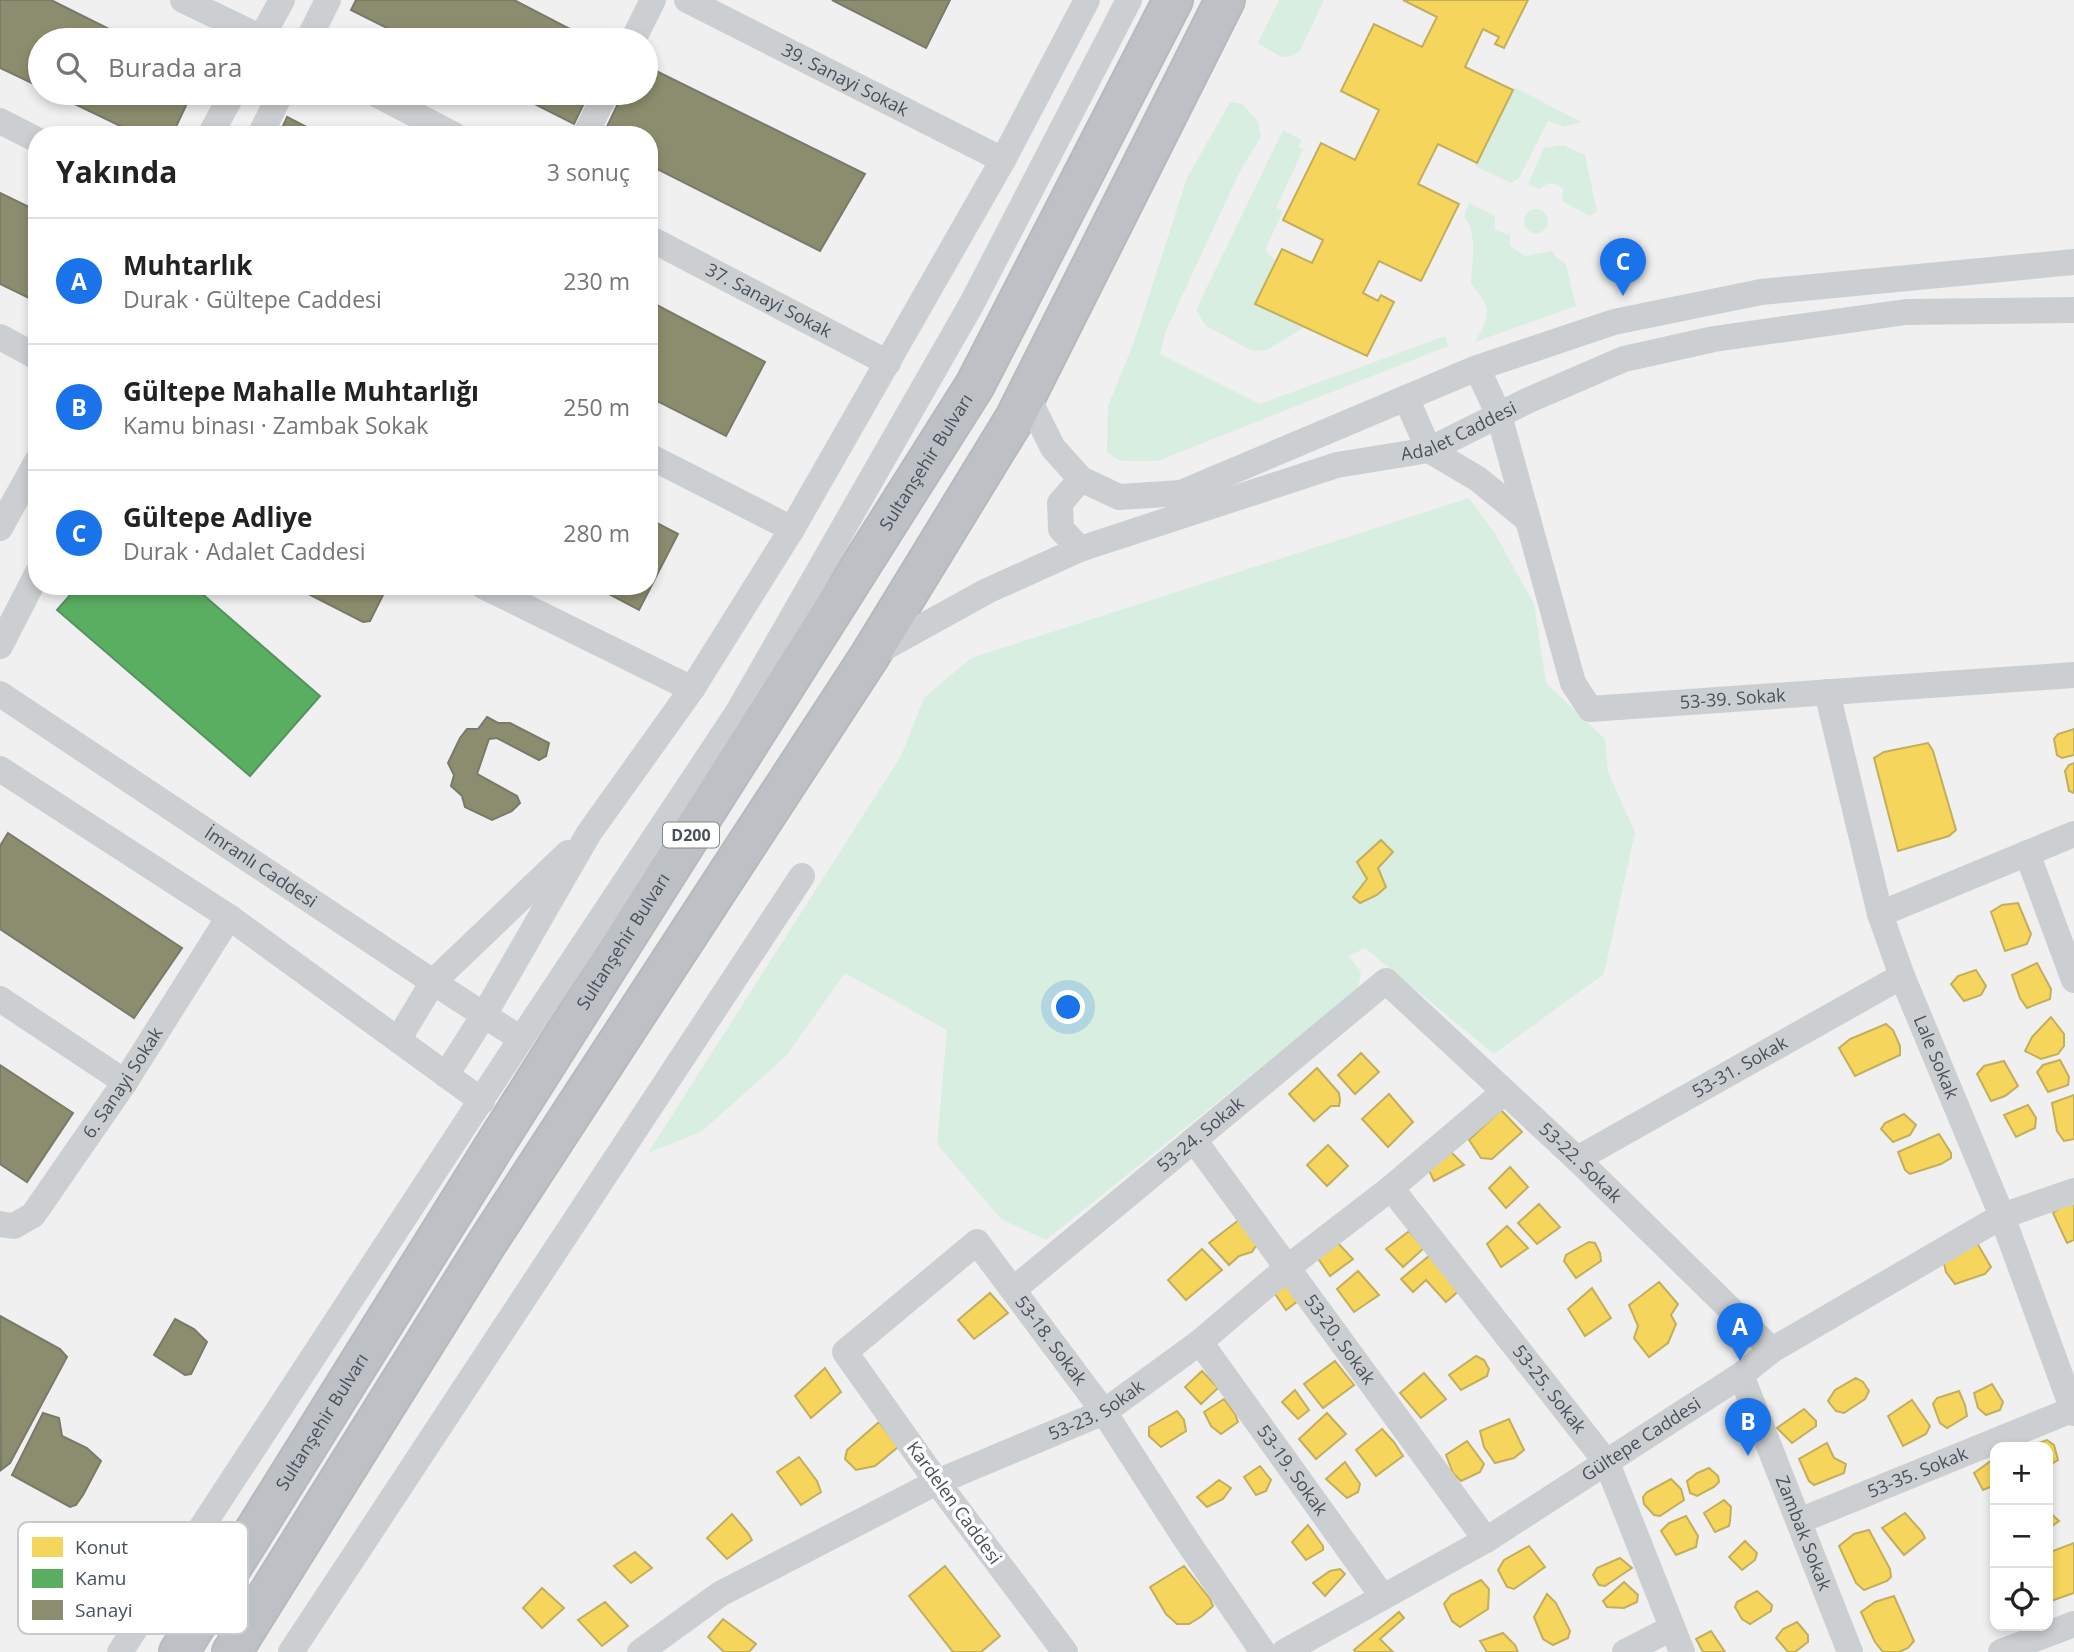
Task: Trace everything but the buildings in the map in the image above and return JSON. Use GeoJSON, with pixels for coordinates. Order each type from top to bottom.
{"type":"FeatureCollection","features":[{"type":"Feature","properties":{"kind":"highway","name":"Sultanşehir Bulvarı"},"geometry":{"type":"LineString","coordinates":[[248,1540],[975,385],[1172,0]]}},
{"type":"Feature","properties":{"kind":"highway","name":"D200"},"geometry":{"type":"LineString","coordinates":[[248,1626],[487,1243],[869,657],[1001,441],[1027,396],[1225,0]]}},
{"type":"Feature","properties":{"kind":"highway","name":"Sultanşehir Bulvarı"},"geometry":{"type":"LineString","coordinates":[[178,1652],[189,1634]]}},
{"type":"Feature","properties":{"kind":"highway","name":"D200"},"geometry":{"type":"LineString","coordinates":[[232,1652],[243,1634]]}},
{"type":"Feature","properties":{"kind":"street"},"geometry":{"type":"LineString","coordinates":[[183,0],[239,28]]}},
{"type":"Feature","properties":{"kind":"street"},"geometry":{"type":"LineString","coordinates":[[269,28],[282,0]]}},
{"type":"Feature","properties":{"kind":"street"},"geometry":{"type":"LineString","coordinates":[[314,28],[328,0]]}},
{"type":"Feature","properties":{"kind":"street"},"geometry":{"type":"LineString","coordinates":[[639,28],[653,0]]}},
{"type":"Feature","properties":{"kind":"street","name":"39. Sanayi Sokak"},"geometry":{"type":"LineString","coordinates":[[687,0],[1003,160]]}},
{"type":"Feature","properties":{"kind":"street"},"geometry":{"type":"LineString","coordinates":[[446,1075],[484,1015],[589,833],[692,689],[792,529],[1003,160],[1087,0]]}},
{"type":"Feature","properties":{"kind":"street"},"geometry":{"type":"LineString","coordinates":[[205,1522],[738,712],[971,305],[1129,0]]}},
{"type":"Feature","properties":{"kind":"street"},"geometry":{"type":"LineString","coordinates":[[215,126],[226,105]]}},
{"type":"Feature","properties":{"kind":"street"},"geometry":{"type":"LineString","coordinates":[[264,126],[275,105]]}},
{"type":"Feature","properties":{"kind":"street"},"geometry":{"type":"LineString","coordinates":[[397,105],[437,126]]}},
{"type":"Feature","properties":{"kind":"street"},"geometry":{"type":"LineString","coordinates":[[590,126],[600,105]]}},
{"type":"Feature","properties":{"kind":"street"},"geometry":{"type":"LineString","coordinates":[[0,121],[28,135]]}},
{"type":"Feature","properties":{"kind":"street","name":"37. Sanayi Sokak"},"geometry":{"type":"LineString","coordinates":[[658,243],[888,363]]}},
{"type":"Feature","properties":{"kind":"street"},"geometry":{"type":"LineString","coordinates":[[1027,396],[1053,448],[1080,479],[1119,497],[1181,493],[1477,368],[1614,322],[1761,292],[2074,262]]}},
{"type":"Feature","properties":{"kind":"street","name":"Adalet Caddesi"},"geometry":{"type":"LineString","coordinates":[[869,657],[987,591],[1080,549],[1337,465],[1429,450],[1499,415],[1624,359],[1714,339],[1906,312],[2074,310]]}},
{"type":"Feature","properties":{"kind":"street"},"geometry":{"type":"LineString","coordinates":[[0,337],[28,352]]}},
{"type":"Feature","properties":{"kind":"street","name":"53-39. Sokak"},"geometry":{"type":"LineString","coordinates":[[1477,368],[1499,415],[1573,683],[1590,709],[2074,675]]}},
{"type":"Feature","properties":{"kind":"street"},"geometry":{"type":"LineString","coordinates":[[1406,398],[1429,450],[1478,480],[1528,520]]}},
{"type":"Feature","properties":{"kind":"street"},"geometry":{"type":"LineString","coordinates":[[658,461],[792,529]]}},
{"type":"Feature","properties":{"kind":"street"},"geometry":{"type":"LineString","coordinates":[[0,528],[28,477]]}},
{"type":"Feature","properties":{"kind":"street"},"geometry":{"type":"LineString","coordinates":[[1080,479],[1060,503],[1061,529],[1080,549]]}},
{"type":"Feature","properties":{"kind":"street"},"geometry":{"type":"LineString","coordinates":[[0,646],[28,592]]}},
{"type":"Feature","properties":{"kind":"street"},"geometry":{"type":"LineString","coordinates":[[501,595],[692,689]]}},
{"type":"Feature","properties":{"kind":"street","name":"Lale Sokak"},"geometry":{"type":"LineString","coordinates":[[1827,692],[1880,914],[1902,976],[2002,1216],[2073,1410]]}},
{"type":"Feature","properties":{"kind":"street","name":"İmranlı Caddesi"},"geometry":{"type":"LineString","coordinates":[[0,694],[521,1039]]}},
{"type":"Feature","properties":{"kind":"street"},"geometry":{"type":"LineString","coordinates":[[0,769],[229,917],[482,1101]]}},
{"type":"Feature","properties":{"kind":"street"},"geometry":{"type":"LineString","coordinates":[[398,1040],[433,982],[589,833]]}},
{"type":"Feature","properties":{"kind":"street"},"geometry":{"type":"LineString","coordinates":[[1880,914],[2074,834]]}},
{"type":"Feature","properties":{"kind":"street"},"geometry":{"type":"LineString","coordinates":[[2027,853],[2074,980]]}},
{"type":"Feature","properties":{"kind":"street"},"geometry":{"type":"LineString","coordinates":[[291,1652],[802,876]]}},
{"type":"Feature","properties":{"kind":"street","name":"6. Sanayi Sokak"},"geometry":{"type":"LineString","coordinates":[[0,1224],[14,1226],[33,1215],[125,1082],[229,917]]}},
{"type":"Feature","properties":{"kind":"street","name":"53-31. Sokak"},"geometry":{"type":"LineString","coordinates":[[1577,1159],[1902,976]]}},
{"type":"Feature","properties":{"kind":"street","name":"53-22. Sokak"},"geometry":{"type":"LineString","coordinates":[[1386,981],[1577,1159],[1772,1350]]}},
{"type":"Feature","properties":{"kind":"street","name":"53-24. Sokak"},"geometry":{"type":"LineString","coordinates":[[1014,1289],[1386,981]]}},
{"type":"Feature","properties":{"kind":"street"},"geometry":{"type":"LineString","coordinates":[[0,999],[125,1082]]}},
{"type":"Feature","properties":{"kind":"street","name":"53-23. Sokak"},"geometry":{"type":"LineString","coordinates":[[640,1652],[720,1594],[937,1482],[1104,1412],[1200,1342],[1287,1268],[1391,1188],[1504,1092]]}},
{"type":"Feature","properties":{"kind":"street","name":"53-20. Sokak"},"geometry":{"type":"LineString","coordinates":[[1194,1140],[1486,1540]]}},
{"type":"Feature","properties":{"kind":"street","name":"53-25. Sokak"},"geometry":{"type":"LineString","coordinates":[[1391,1188],[1607,1463],[1677,1640]]}},
{"type":"Feature","properties":{"kind":"street","name":"Gültepe Caddesi"},"geometry":{"type":"LineString","coordinates":[[1284,1652],[1486,1540],[1741,1375],[1772,1350],[2002,1216],[2074,1191]]}},
{"type":"Feature","properties":{"kind":"street","name":"53-18. Sokak"},"geometry":{"type":"LineString","coordinates":[[845,1352],[977,1242],[1104,1412],[1263,1652]]}},
{"type":"Feature","properties":{"kind":"street","name":"53-19. Sokak"},"geometry":{"type":"LineString","coordinates":[[1200,1342],[1383,1597]]}},
{"type":"Feature","properties":{"kind":"street","name":"Kardelen Caddesi"},"geometry":{"type":"LineString","coordinates":[[845,1352],[937,1482],[1065,1652]]}},
{"type":"Feature","properties":{"kind":"street","name":"Zambak Sokak"},"geometry":{"type":"LineString","coordinates":[[1741,1375],[1850,1652]]}},
{"type":"Feature","properties":{"kind":"street","name":"53-35. Sokak"},"geometry":{"type":"LineString","coordinates":[[1798,1521],[2073,1410]]}},
{"type":"Feature","properties":{"kind":"street"},"geometry":{"type":"LineString","coordinates":[[2001,1652],[2074,1624]]}},
{"type":"Feature","properties":{"kind":"street"},"geometry":{"type":"LineString","coordinates":[[120,1652],[132,1634]]}},
{"type":"Feature","properties":{"kind":"street"},"geometry":{"type":"LineString","coordinates":[[1625,1652],[1677,1640]]}},
{"type":"Feature","properties":{"kind":"green space"},"geometry":{"type":"Polygon","coordinates":[[[1279,0],[1324,0],[1300,51],[1292,56],[1281,57],[1258,43],[1279,0]]]}},
{"type":"Feature","properties":{"kind":"green space"},"geometry":{"type":"Polygon","coordinates":[[[1514,87],[1581,122],[1564,127],[1548,121],[1519,178],[1511,183],[1475,166],[1514,87]]]}},
{"type":"Feature","properties":{"kind":"green space"},"geometry":{"type":"Polygon","coordinates":[[[1230,102],[1242,104],[1258,121],[1261,137],[1239,173],[1165,333],[1160,354],[1260,404],[1445,336],[1448,346],[1158,461],[1121,461],[1107,453],[1108,406],[1134,342],[1187,178],[1230,102]]]}},
{"type":"Feature","properties":{"kind":"green space"},"geometry":{"type":"Polygon","coordinates":[[[1283,130],[1302,140],[1298,147],[1303,150],[1276,208],[1283,211],[1265,250],[1276,261],[1255,303],[1305,327],[1267,350],[1252,351],[1205,325],[1196,310],[1283,130]]]}},
{"type":"Feature","properties":{"kind":"green space"},"geometry":{"type":"Polygon","coordinates":[[[1564,145],[1585,155],[1597,211],[1590,216],[1562,201],[1563,189],[1557,185],[1548,184],[1540,189],[1528,184],[1544,148],[1564,145]]]}},
{"type":"Feature","properties":{"kind":"green space"},"geometry":{"type":"Polygon","coordinates":[[[1469,203],[1495,216],[1495,230],[1510,235],[1510,246],[1525,256],[1552,251],[1566,264],[1576,306],[1475,342],[1487,312],[1483,299],[1471,284],[1473,240],[1464,216],[1469,203]]]}},
{"type":"Feature","properties":{"kind":"green space"},"geometry":{"type":"Polygon","coordinates":[[[1536,209],[1545,212],[1548,221],[1545,230],[1536,233],[1527,230],[1524,221],[1527,212],[1536,209]]]}},
{"type":"Feature","properties":{"kind":"green space"},"geometry":{"type":"Polygon","coordinates":[[[1469,498],[1494,532],[1534,604],[1546,683],[1605,739],[1608,772],[1635,832],[1604,974],[1494,1054],[1365,948],[1349,956],[1361,972],[1358,989],[1046,1240],[1001,1219],[937,1144],[947,1030],[845,973],[786,1056],[701,1132],[648,1153],[901,756],[924,698],[971,658],[1469,498]]]}},
{"type":"Feature","properties":{"kind":"place","name":"Gültepe Adliye"},"geometry":{"type":"Point","coordinates":[1623,296]}},
{"type":"Feature","properties":{"kind":"place","name":"Muhtarlık"},"geometry":{"type":"Point","coordinates":[1740,1361]}},
{"type":"Feature","properties":{"kind":"place","name":"Gültepe Mahalle Muhtarlığı"},"geometry":{"type":"Point","coordinates":[1748,1456]}}]}
